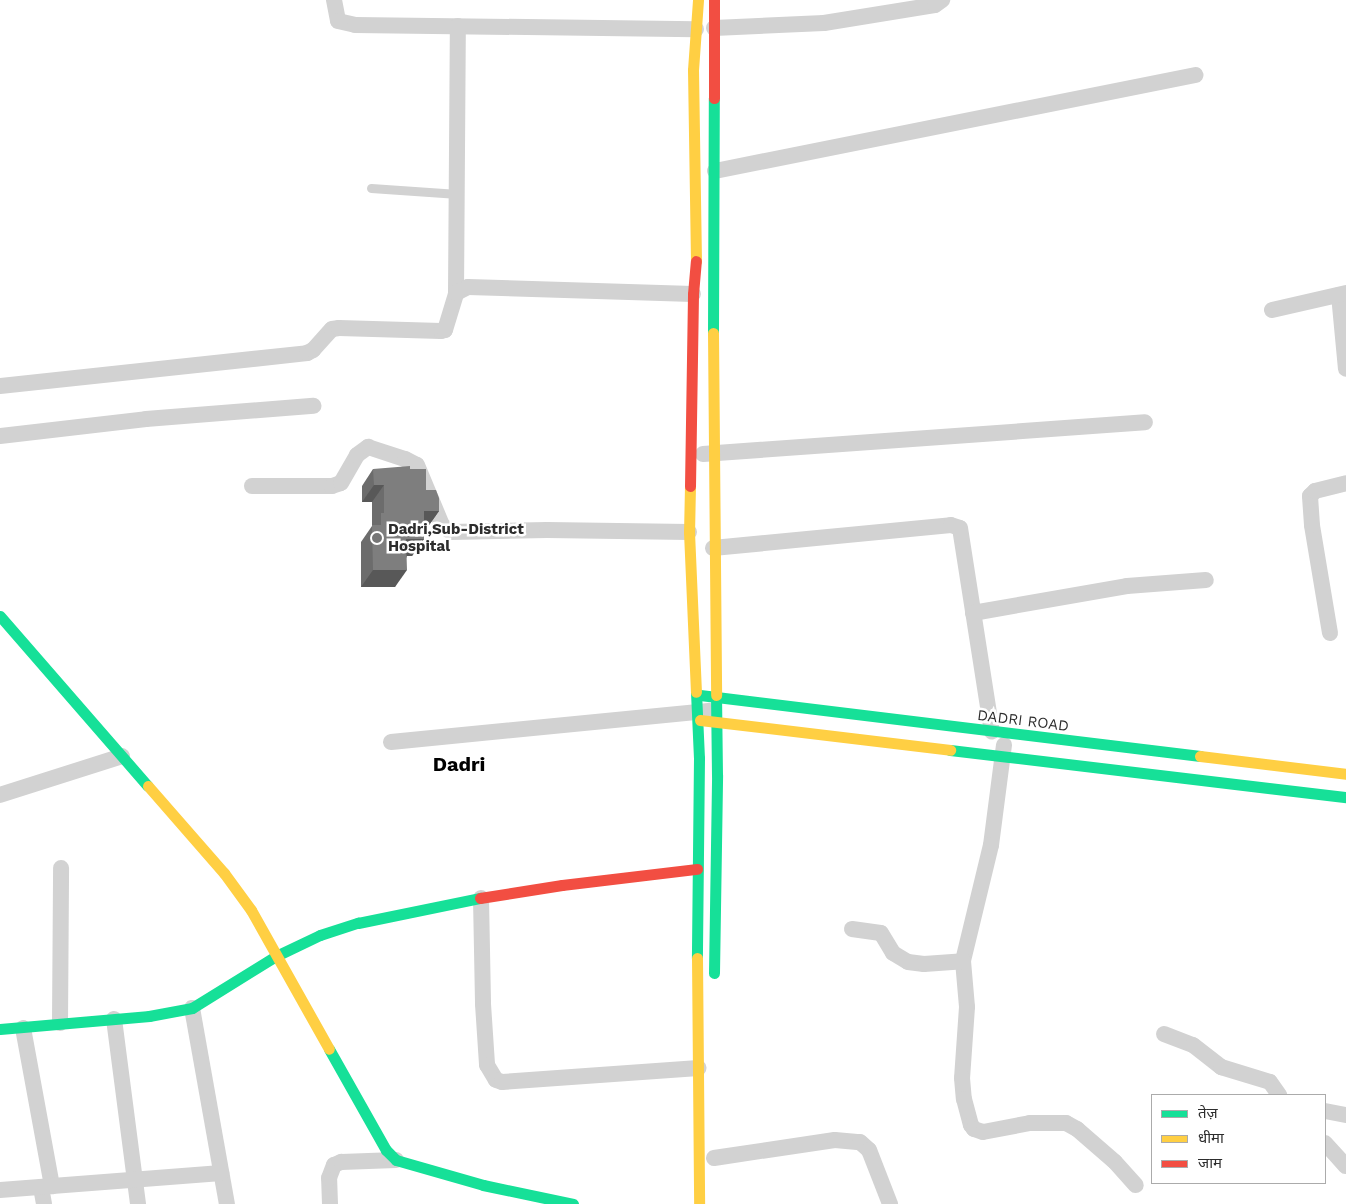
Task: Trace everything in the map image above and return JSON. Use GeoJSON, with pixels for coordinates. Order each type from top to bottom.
{"type":"FeatureCollection","features":[{"type":"Feature","properties":{"kind":"street"},"geometry":{"type":"LineString","coordinates":[[334,0],[338,21],[346,24],[696,29]]}},
{"type":"Feature","properties":{"kind":"street"},"geometry":{"type":"LineString","coordinates":[[698,0],[693,70],[696,263],[693,294],[689,532],[697,716],[699,1204]]}},
{"type":"Feature","properties":{"kind":"street"},"geometry":{"type":"LineString","coordinates":[[713,981],[716,710],[714,548],[714,0]]}},
{"type":"Feature","properties":{"kind":"street"},"geometry":{"type":"LineString","coordinates":[[714,28],[824,23],[934,5],[942,0]]}},
{"type":"Feature","properties":{"kind":"street"},"geometry":{"type":"LineString","coordinates":[[0,386],[307,354],[332,329],[339,328],[445,330],[456,293],[458,26]]}},
{"type":"Feature","properties":{"kind":"street"},"geometry":{"type":"LineString","coordinates":[[715,171],[1195,75]]}},
{"type":"Feature","properties":{"kind":"street"},"geometry":{"type":"LineString","coordinates":[[456,293],[468,287],[693,294]]}},
{"type":"Feature","properties":{"kind":"street"},"geometry":{"type":"LineString","coordinates":[[1272,310],[1343,294],[1346,369]]}},
{"type":"Feature","properties":{"kind":"street"},"geometry":{"type":"LineString","coordinates":[[0,436],[136,420],[314,406]]}},
{"type":"Feature","properties":{"kind":"street"},"geometry":{"type":"LineString","coordinates":[[691,454],[715,455],[1145,422]]}},
{"type":"Feature","properties":{"kind":"street"},"geometry":{"type":"LineString","coordinates":[[252,486],[332,486],[341,483],[361,450],[368,447],[417,465],[442,524],[451,532],[547,530],[689,532]]}},
{"type":"Feature","properties":{"kind":"street"},"geometry":{"type":"LineString","coordinates":[[1330,633],[1312,524],[1310,496],[1315,491],[1346,483]]}},
{"type":"Feature","properties":{"kind":"street"},"geometry":{"type":"LineString","coordinates":[[714,548],[956,525],[962,532],[973,613],[1003,756],[991,845],[963,962],[967,1007],[962,1078],[964,1099],[971,1125],[974,1129],[983,1132],[1030,1123],[1066,1123],[1077,1128],[1136,1184]]}},
{"type":"Feature","properties":{"kind":"street"},"geometry":{"type":"LineString","coordinates":[[973,613],[1127,586],[1206,580]]}},
{"type":"Feature","properties":{"kind":"street"},"geometry":{"type":"LineString","coordinates":[[0,616],[224,873],[252,910],[378,1138],[396,1160]]}},
{"type":"Feature","properties":{"kind":"street","name":"DADRI ROAD"},"geometry":{"type":"LineString","coordinates":[[696,694],[716,710],[1003,756],[1346,796]]}},
{"type":"Feature","properties":{"kind":"street","name":"DADRI ROAD"},"geometry":{"type":"LineString","coordinates":[[716,710],[774,706],[1346,774]]}},
{"type":"Feature","properties":{"kind":"street"},"geometry":{"type":"LineString","coordinates":[[391,742],[697,716],[716,710]]}},
{"type":"Feature","properties":{"kind":"street"},"geometry":{"type":"LineString","coordinates":[[0,795],[122,756]]}},
{"type":"Feature","properties":{"kind":"street"},"geometry":{"type":"LineString","coordinates":[[1267,788],[1270,765]]}},
{"type":"Feature","properties":{"kind":"street"},"geometry":{"type":"LineString","coordinates":[[60,1023],[61,868]]}},
{"type":"Feature","properties":{"kind":"street"},"geometry":{"type":"LineString","coordinates":[[0,1029],[149,1016],[192,1008],[276,956],[320,935],[358,923],[481,898],[562,885],[697,870]]}},
{"type":"Feature","properties":{"kind":"street"},"geometry":{"type":"LineString","coordinates":[[481,898],[483,1004],[487,1065],[496,1080],[502,1082],[699,1068]]}},
{"type":"Feature","properties":{"kind":"street"},"geometry":{"type":"LineString","coordinates":[[852,930],[881,932],[889,949],[908,962],[924,964],[963,962]]}},
{"type":"Feature","properties":{"kind":"street"},"geometry":{"type":"LineString","coordinates":[[192,1008],[227,1204]]}},
{"type":"Feature","properties":{"kind":"street"},"geometry":{"type":"LineString","coordinates":[[114,1019],[138,1204]]}},
{"type":"Feature","properties":{"kind":"street"},"geometry":{"type":"LineString","coordinates":[[23,1028],[47,1186],[44,1204]]}},
{"type":"Feature","properties":{"kind":"street"},"geometry":{"type":"LineString","coordinates":[[1164,1034],[1193,1045],[1212,1061],[1228,1070],[1270,1082],[1278,1094]]}},
{"type":"Feature","properties":{"kind":"street"},"geometry":{"type":"LineString","coordinates":[[1326,1112],[1346,1115]]}},
{"type":"Feature","properties":{"kind":"street"},"geometry":{"type":"LineString","coordinates":[[714,1158],[836,1140],[860,1142],[869,1150],[890,1204]]}},
{"type":"Feature","properties":{"kind":"street"},"geometry":{"type":"LineString","coordinates":[[1326,1144],[1346,1166]]}},
{"type":"Feature","properties":{"kind":"street"},"geometry":{"type":"LineString","coordinates":[[330,1204],[329,1178],[334,1165],[341,1162],[396,1160],[418,1168],[483,1185],[573,1204]]}},
{"type":"Feature","properties":{"kind":"street"},"geometry":{"type":"LineString","coordinates":[[0,1190],[221,1174]]}},
{"type":"Feature","properties":{"kind":"lane"},"geometry":{"type":"LineString","coordinates":[[371,188],[458,194]]}},
{"type":"Feature","properties":{"kind":"building"},"geometry":{"type":"Polygon","coordinates":[[[410,466],[410,469],[426,469],[426,490],[436,490],[439,498],[439,511],[424,511],[424,539],[406,539],[407,570],[373,570],[372,525],[381,525],[381,513],[384,513],[384,485],[374,485],[373,469],[410,466]]]}},
{"type":"Feature","properties":{"kind":"traffic: fast"},"geometry":{"type":"LineString","coordinates":[[713,333],[714,98]]}},
{"type":"Feature","properties":{"kind":"traffic: fast"},"geometry":{"type":"LineString","coordinates":[[0,616],[148,786]]}},
{"type":"Feature","properties":{"kind":"traffic: fast"},"geometry":{"type":"LineString","coordinates":[[696,692],[699,758],[697,958]]}},
{"type":"Feature","properties":{"kind":"traffic: fast"},"geometry":{"type":"LineString","coordinates":[[700,695],[1200,756]]}},
{"type":"Feature","properties":{"kind":"traffic: fast"},"geometry":{"type":"LineString","coordinates":[[714,973],[717,775],[716,695]]}},
{"type":"Feature","properties":{"kind":"traffic: fast"},"geometry":{"type":"LineString","coordinates":[[950,750],[1346,797]]}},
{"type":"Feature","properties":{"kind":"traffic: fast"},"geometry":{"type":"LineString","coordinates":[[0,1029],[149,1016],[192,1008],[276,956],[320,935],[358,923],[480,898]]}},
{"type":"Feature","properties":{"kind":"traffic: fast"},"geometry":{"type":"LineString","coordinates":[[329,1049],[386,1150],[396,1160],[483,1185],[573,1204]]}},
{"type":"Feature","properties":{"kind":"traffic: slow"},"geometry":{"type":"LineString","coordinates":[[696,261],[693,70],[698,0]]}},
{"type":"Feature","properties":{"kind":"traffic: slow"},"geometry":{"type":"LineString","coordinates":[[713,333],[716,695]]}},
{"type":"Feature","properties":{"kind":"traffic: slow"},"geometry":{"type":"LineString","coordinates":[[690,486],[689,532],[696,692]]}},
{"type":"Feature","properties":{"kind":"traffic: slow"},"geometry":{"type":"LineString","coordinates":[[700,720],[950,750]]}},
{"type":"Feature","properties":{"kind":"traffic: slow"},"geometry":{"type":"LineString","coordinates":[[1200,756],[1346,774]]}},
{"type":"Feature","properties":{"kind":"traffic: slow"},"geometry":{"type":"LineString","coordinates":[[148,786],[224,873],[251,910],[329,1049]]}},
{"type":"Feature","properties":{"kind":"traffic: slow"},"geometry":{"type":"LineString","coordinates":[[697,958],[699,1204]]}},
{"type":"Feature","properties":{"kind":"traffic: jam"},"geometry":{"type":"LineString","coordinates":[[714,0],[714,98]]}},
{"type":"Feature","properties":{"kind":"traffic: jam"},"geometry":{"type":"LineString","coordinates":[[690,486],[693,294],[696,261]]}},
{"type":"Feature","properties":{"kind":"traffic: jam"},"geometry":{"type":"LineString","coordinates":[[480,898],[562,885],[697,869]]}},
{"type":"Feature","properties":{"kind":"place","name":"Dadri,Sub-District Hospital"},"geometry":{"type":"Point","coordinates":[377,538]}},
{"type":"Feature","properties":{"kind":"district","name":"Dadri"},"geometry":{"type":"Point","coordinates":[459,764]}}]}
